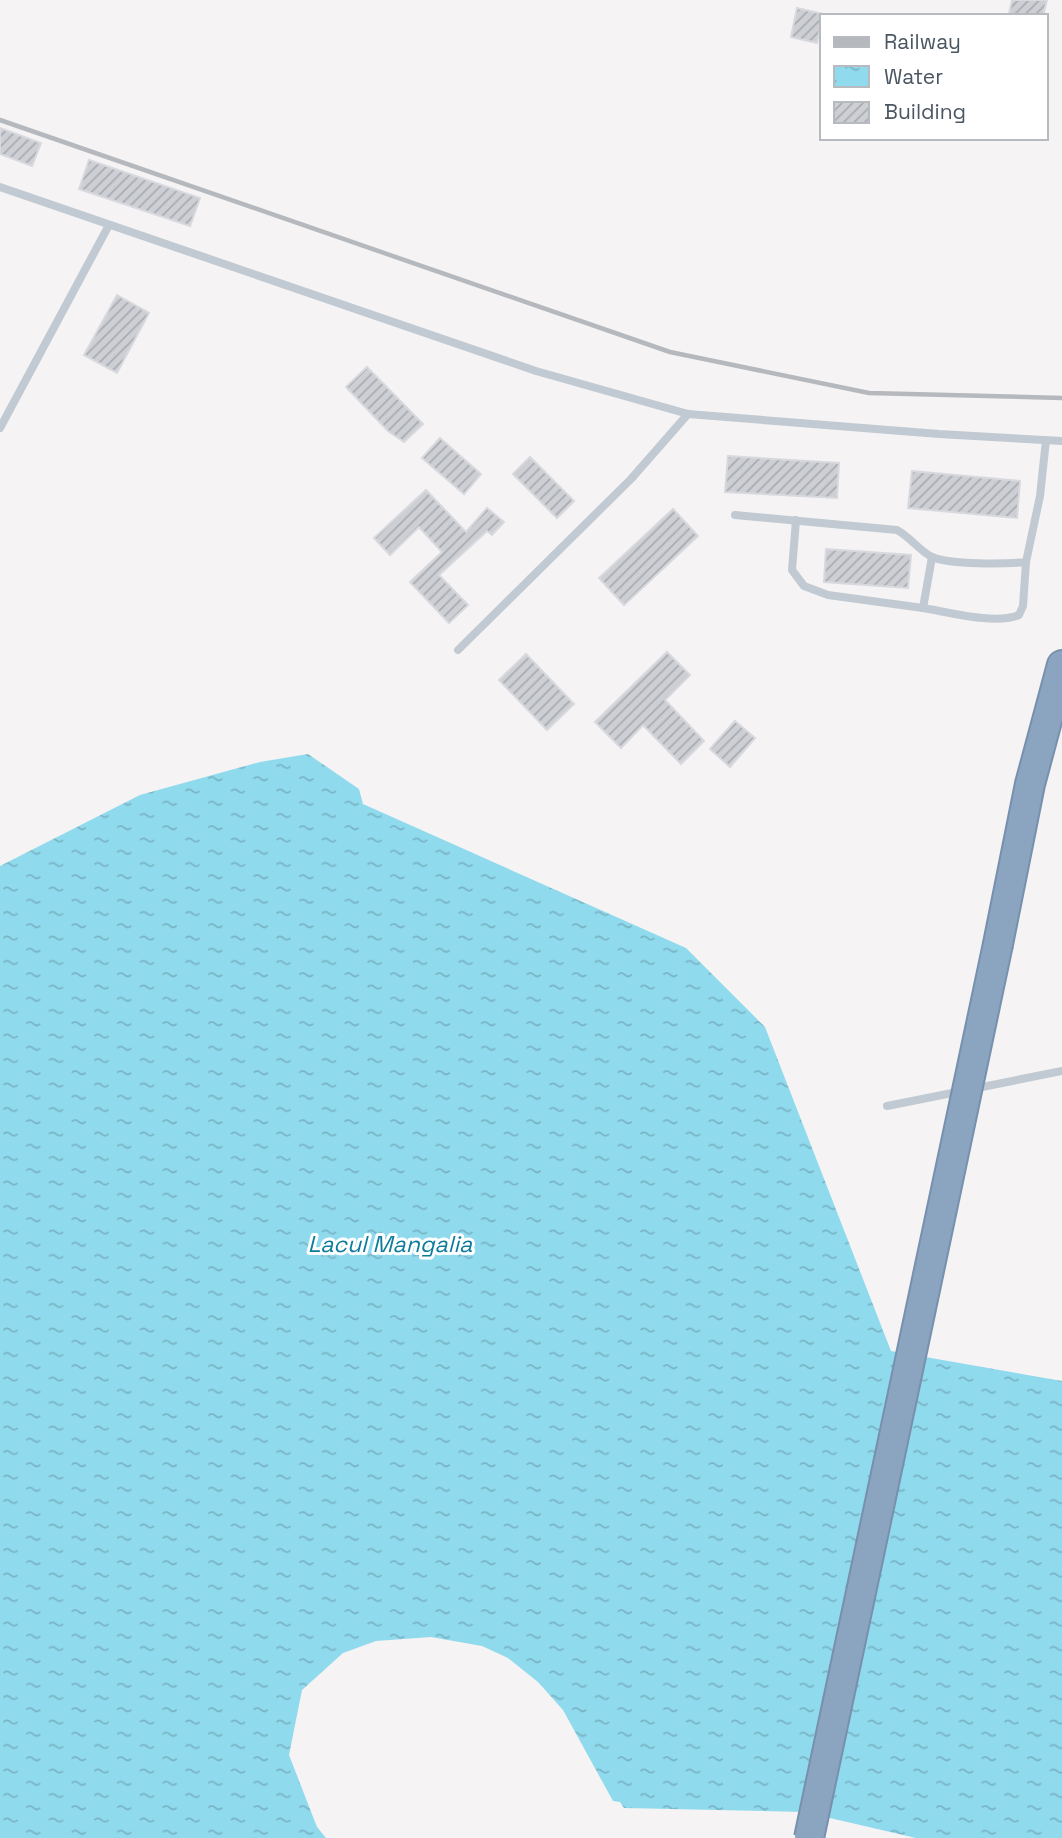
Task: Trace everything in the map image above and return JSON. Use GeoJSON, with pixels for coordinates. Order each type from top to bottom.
{"type":"FeatureCollection","features":[{"type":"Feature","properties":{"kind":"highway"},"geometry":{"type":"LineString","coordinates":[[809,1838],[1030,784],[1062,665]]}},
{"type":"Feature","properties":{"kind":"lane"},"geometry":{"type":"LineString","coordinates":[[0,187],[536,371],[688,414],[939,435],[1062,441]]}},
{"type":"Feature","properties":{"kind":"lane"},"geometry":{"type":"LineString","coordinates":[[0,428],[109,225]]}},
{"type":"Feature","properties":{"kind":"lane"},"geometry":{"type":"LineString","coordinates":[[458,650],[631,479],[688,414]]}},
{"type":"Feature","properties":{"kind":"lane"},"geometry":{"type":"LineString","coordinates":[[796,520],[792,570],[804,586],[828,595],[994,619],[1012,619],[1019,615],[1023,606],[1026,562],[1040,496],[1046,440]]}},
{"type":"Feature","properties":{"kind":"lane"},"geometry":{"type":"LineString","coordinates":[[735,515],[897,530],[909,536],[932,557],[980,563],[1026,562]]}},
{"type":"Feature","properties":{"kind":"lane"},"geometry":{"type":"LineString","coordinates":[[923,608],[932,557]]}},
{"type":"Feature","properties":{"kind":"lane"},"geometry":{"type":"LineString","coordinates":[[887,1106],[1062,1071]]}},
{"type":"Feature","properties":{"kind":"water","name":"Lacul Mangalia"},"geometry":{"type":"Polygon","coordinates":[[[308,754],[359,789],[363,804],[686,948],[765,1027],[891,1351],[1062,1381],[1062,1838],[916,1838],[804,1812],[624,1808],[620,1802],[613,1801],[563,1710],[538,1682],[508,1658],[482,1646],[431,1637],[376,1641],[343,1653],[302,1690],[289,1755],[317,1827],[326,1838],[0,1838],[0,866],[140,795],[260,762],[308,754]]]}},
{"type":"Feature","properties":{"kind":"building"},"geometry":{"type":"Polygon","coordinates":[[[1012,0],[1047,0],[1044,14],[1009,14],[1012,0]]]}},
{"type":"Feature","properties":{"kind":"building"},"geometry":{"type":"Polygon","coordinates":[[[797,8],[823,14],[820,14],[817,43],[791,37],[797,8]]]}},
{"type":"Feature","properties":{"kind":"building"},"geometry":{"type":"Polygon","coordinates":[[[0,128],[41,143],[32,166],[0,154],[0,128]]]}},
{"type":"Feature","properties":{"kind":"building"},"geometry":{"type":"Polygon","coordinates":[[[89,160],[200,198],[190,226],[79,189],[89,160]]]}},
{"type":"Feature","properties":{"kind":"building"},"geometry":{"type":"Polygon","coordinates":[[[117,295],[149,313],[117,373],[84,355],[117,295]]]}},
{"type":"Feature","properties":{"kind":"building"},"geometry":{"type":"Polygon","coordinates":[[[367,367],[423,424],[404,442],[388,431],[346,387],[367,367]]]}},
{"type":"Feature","properties":{"kind":"building"},"geometry":{"type":"Polygon","coordinates":[[[440,438],[481,474],[464,494],[422,458],[440,438]]]}},
{"type":"Feature","properties":{"kind":"building"},"geometry":{"type":"Polygon","coordinates":[[[728,456],[839,463],[837,498],[725,492],[728,456]]]}},
{"type":"Feature","properties":{"kind":"building"},"geometry":{"type":"Polygon","coordinates":[[[530,457],[574,501],[557,518],[513,474],[530,457]]]}},
{"type":"Feature","properties":{"kind":"building"},"geometry":{"type":"Polygon","coordinates":[[[912,471],[1020,481],[1017,518],[908,508],[912,471]]]}},
{"type":"Feature","properties":{"kind":"building"},"geometry":{"type":"Polygon","coordinates":[[[426,490],[466,532],[487,508],[504,522],[492,535],[487,531],[439,575],[468,605],[449,623],[410,582],[442,552],[419,527],[390,555],[374,538],[426,490]]]}},
{"type":"Feature","properties":{"kind":"building"},"geometry":{"type":"Polygon","coordinates":[[[673,509],[698,536],[624,605],[599,578],[673,509]]]}},
{"type":"Feature","properties":{"kind":"building"},"geometry":{"type":"Polygon","coordinates":[[[826,549],[911,555],[908,588],[824,582],[826,549]]]}},
{"type":"Feature","properties":{"kind":"building"},"geometry":{"type":"Polygon","coordinates":[[[667,652],[690,675],[665,700],[704,741],[681,764],[643,725],[621,748],[595,722],[667,652]]]}},
{"type":"Feature","properties":{"kind":"building"},"geometry":{"type":"Polygon","coordinates":[[[526,654],[574,704],[547,730],[499,680],[526,654]]]}},
{"type":"Feature","properties":{"kind":"building"},"geometry":{"type":"Polygon","coordinates":[[[735,721],[755,738],[730,767],[710,749],[735,721]]]}},
{"type":"Feature","properties":{"kind":"railway"},"geometry":{"type":"LineString","coordinates":[[0,120],[670,352],[869,393],[1062,398]]}}]}
